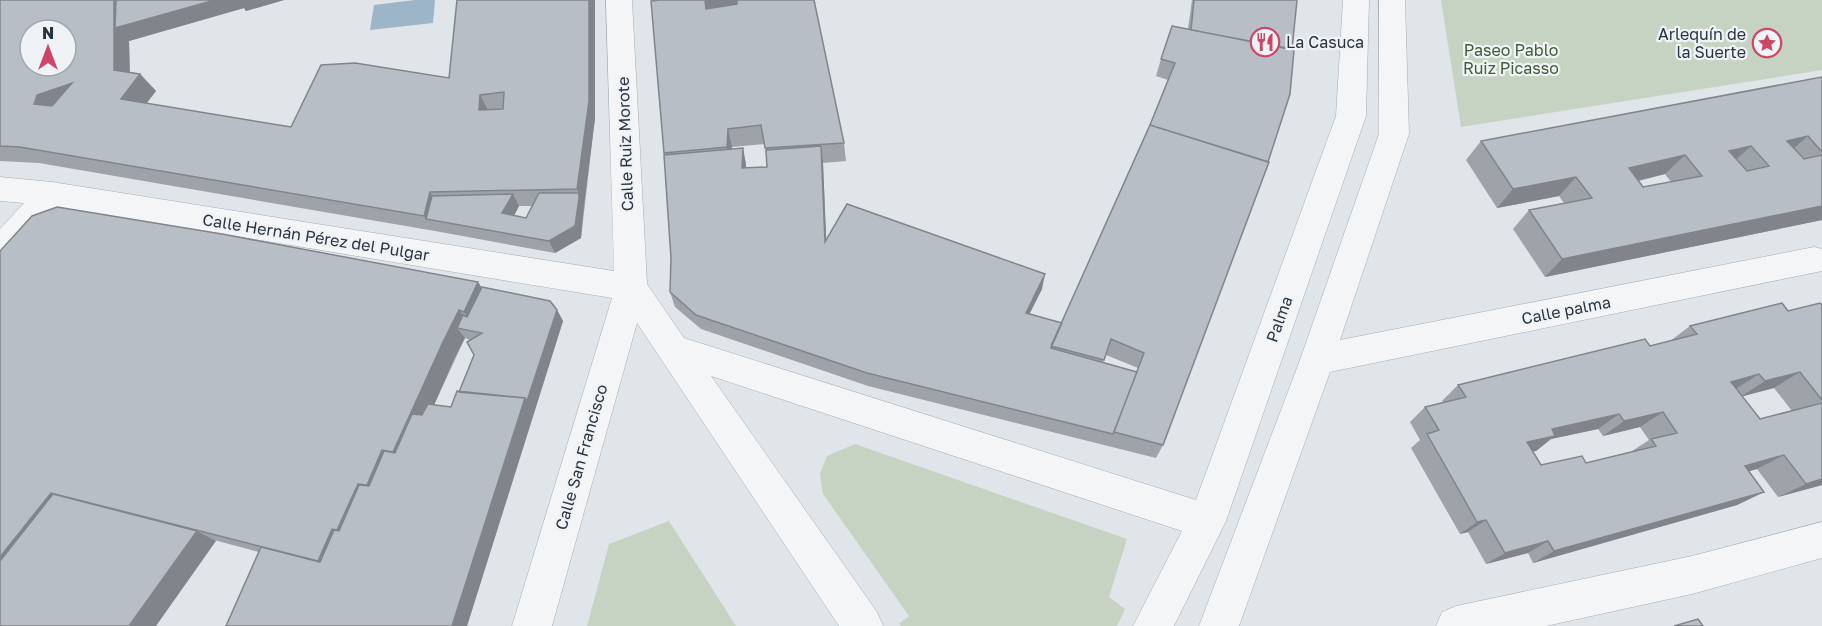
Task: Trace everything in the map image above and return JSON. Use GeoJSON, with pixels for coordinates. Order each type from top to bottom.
{"type":"FeatureCollection","features":[{"type":"Feature","properties":{"kind":"street","name":"Calle Ruiz Morote"},"geometry":{"type":"LineString","coordinates":[[619,0],[631,287]]}},
{"type":"Feature","properties":{"kind":"street","name":"Palma"},"geometry":{"type":"LineString","coordinates":[[1154,626],[1207,521],[1351,116],[1356,0]]}},
{"type":"Feature","properties":{"kind":"street"},"geometry":{"type":"LineString","coordinates":[[1219,626],[1317,360],[1394,134],[1392,0]]}},
{"type":"Feature","properties":{"kind":"street","name":"Calle Hernán Pérez del Pulgar"},"geometry":{"type":"LineString","coordinates":[[0,189],[52,194],[631,287]]}},
{"type":"Feature","properties":{"kind":"street"},"geometry":{"type":"LineString","coordinates":[[0,250],[52,194]]}},
{"type":"Feature","properties":{"kind":"street","name":"Calle palma"},"geometry":{"type":"LineString","coordinates":[[1317,360],[1819,262]]}},
{"type":"Feature","properties":{"kind":"street"},"geometry":{"type":"LineString","coordinates":[[631,287],[806,546],[863,626]]}},
{"type":"Feature","properties":{"kind":"street","name":"Calle San Francisco"},"geometry":{"type":"LineString","coordinates":[[531,626],[631,287]]}},
{"type":"Feature","properties":{"kind":"street"},"geometry":{"type":"LineString","coordinates":[[673,349],[1207,521]]}},
{"type":"Feature","properties":{"kind":"street"},"geometry":{"type":"LineString","coordinates":[[1456,626],[1692,575],[1822,540]]}},
{"type":"Feature","properties":{"kind":"green space","name":"Paseo Pablo Ruiz Picasso"},"geometry":{"type":"Polygon","coordinates":[[[1441,0],[1822,0],[1822,70],[1461,127],[1441,0]]]}},
{"type":"Feature","properties":{"kind":"green space"},"geometry":{"type":"Polygon","coordinates":[[[855,444],[1127,539],[1109,597],[1125,609],[1117,626],[901,626],[899,624],[909,616],[823,494],[820,474],[827,456],[855,444]]]}},
{"type":"Feature","properties":{"kind":"green space"},"geometry":{"type":"Polygon","coordinates":[[[669,521],[736,626],[587,626],[609,544],[669,521]]]}},
{"type":"Feature","properties":{"kind":"water"},"geometry":{"type":"Polygon","coordinates":[[[435,0],[433,23],[370,30],[374,5],[435,0]]]}},
{"type":"Feature","properties":{"kind":"building"},"geometry":{"type":"Polygon","coordinates":[[[0,0],[114,0],[114,70],[140,74],[121,99],[291,127],[321,65],[355,63],[449,78],[457,0],[589,0],[589,101],[577,189],[430,192],[424,216],[20,147],[0,146],[0,0]],[[72,83],[37,95],[34,104],[52,106],[72,83]],[[504,92],[480,95],[479,110],[503,109],[504,92]]]}},
{"type":"Feature","properties":{"kind":"building"},"geometry":{"type":"Polygon","coordinates":[[[116,0],[215,0],[115,28],[116,0]]]}},
{"type":"Feature","properties":{"kind":"building"},"geometry":{"type":"Polygon","coordinates":[[[705,0],[706,9],[737,4],[737,0],[814,0],[844,143],[765,148],[761,125],[728,129],[727,147],[664,153],[651,1],[705,0]]]}},
{"type":"Feature","properties":{"kind":"building"},"geometry":{"type":"Polygon","coordinates":[[[1194,0],[1297,0],[1292,49],[1191,30],[1194,0]]]}},
{"type":"Feature","properties":{"kind":"building"},"geometry":{"type":"Polygon","coordinates":[[[1172,26],[1294,50],[1290,94],[1268,162],[1150,125],[1175,63],[1161,59],[1172,26]]]}},
{"type":"Feature","properties":{"kind":"building"},"geometry":{"type":"Polygon","coordinates":[[[1822,77],[1822,152],[1808,136],[1787,141],[1804,159],[1822,155],[1822,206],[1562,259],[1529,210],[1592,198],[1576,177],[1513,189],[1481,141],[1822,77]],[[1751,146],[1729,151],[1747,171],[1769,166],[1751,146]],[[1685,155],[1629,168],[1643,187],[1702,176],[1685,155]]]}},
{"type":"Feature","properties":{"kind":"building"},"geometry":{"type":"Polygon","coordinates":[[[1150,125],[1269,162],[1163,445],[1114,432],[1144,353],[1111,339],[1104,360],[1051,346],[1150,125]]]}},
{"type":"Feature","properties":{"kind":"building"},"geometry":{"type":"Polygon","coordinates":[[[821,146],[825,242],[847,204],[1045,274],[1026,313],[1062,323],[1051,348],[1137,372],[1113,434],[867,373],[696,315],[670,292],[671,258],[664,155],[743,148],[742,168],[767,167],[766,150],[821,146]]]}},
{"type":"Feature","properties":{"kind":"building"},"geometry":{"type":"Polygon","coordinates":[[[539,193],[579,193],[575,226],[549,241],[426,219],[432,196],[513,194],[502,213],[526,218],[539,193]]]}},
{"type":"Feature","properties":{"kind":"building"},"geometry":{"type":"Polygon","coordinates":[[[57,207],[222,234],[478,282],[464,312],[459,310],[443,342],[393,452],[382,450],[367,485],[358,484],[337,530],[332,529],[318,561],[51,493],[0,557],[0,251],[32,216],[57,207]]]}},
{"type":"Feature","properties":{"kind":"building"},"geometry":{"type":"Polygon","coordinates":[[[482,287],[550,301],[557,310],[527,401],[525,398],[459,392],[474,355],[467,342],[482,333],[457,328],[463,315],[467,317],[482,287]]]}},
{"type":"Feature","properties":{"kind":"building"},"geometry":{"type":"Polygon","coordinates":[[[1782,303],[1788,311],[1820,303],[1822,305],[1822,400],[1800,372],[1765,381],[1759,374],[1731,382],[1760,419],[1822,403],[1822,479],[1806,484],[1784,455],[1745,466],[1764,492],[1554,551],[1548,541],[1505,553],[1486,520],[1477,522],[1427,434],[1439,430],[1425,407],[1466,397],[1458,385],[1645,339],[1650,346],[1697,334],[1690,326],[1782,303]],[[1663,412],[1624,421],[1619,414],[1552,429],[1555,436],[1527,442],[1541,465],[1582,456],[1586,463],[1656,446],[1651,439],[1677,433],[1663,412]]]}},
{"type":"Feature","properties":{"kind":"building"},"geometry":{"type":"Polygon","coordinates":[[[457,391],[525,398],[452,626],[226,626],[261,547],[320,562],[334,530],[339,531],[359,485],[369,486],[384,451],[395,453],[412,414],[422,415],[428,404],[451,407],[457,391]]]}},
{"type":"Feature","properties":{"kind":"building"},"geometry":{"type":"Polygon","coordinates":[[[53,494],[197,531],[129,626],[0,626],[0,561],[53,494]]]}},
{"type":"Feature","properties":{"kind":"building"},"geometry":{"type":"Polygon","coordinates":[[[1698,619],[1703,626],[1674,626],[1698,619]]]}},
{"type":"Feature","properties":{"kind":"place","name":"La Casuca"},"geometry":{"type":"Point","coordinates":[1265,42]}},
{"type":"Feature","properties":{"kind":"place","name":"Arlequín de la Suerte"},"geometry":{"type":"Point","coordinates":[1767,43]}}]}
